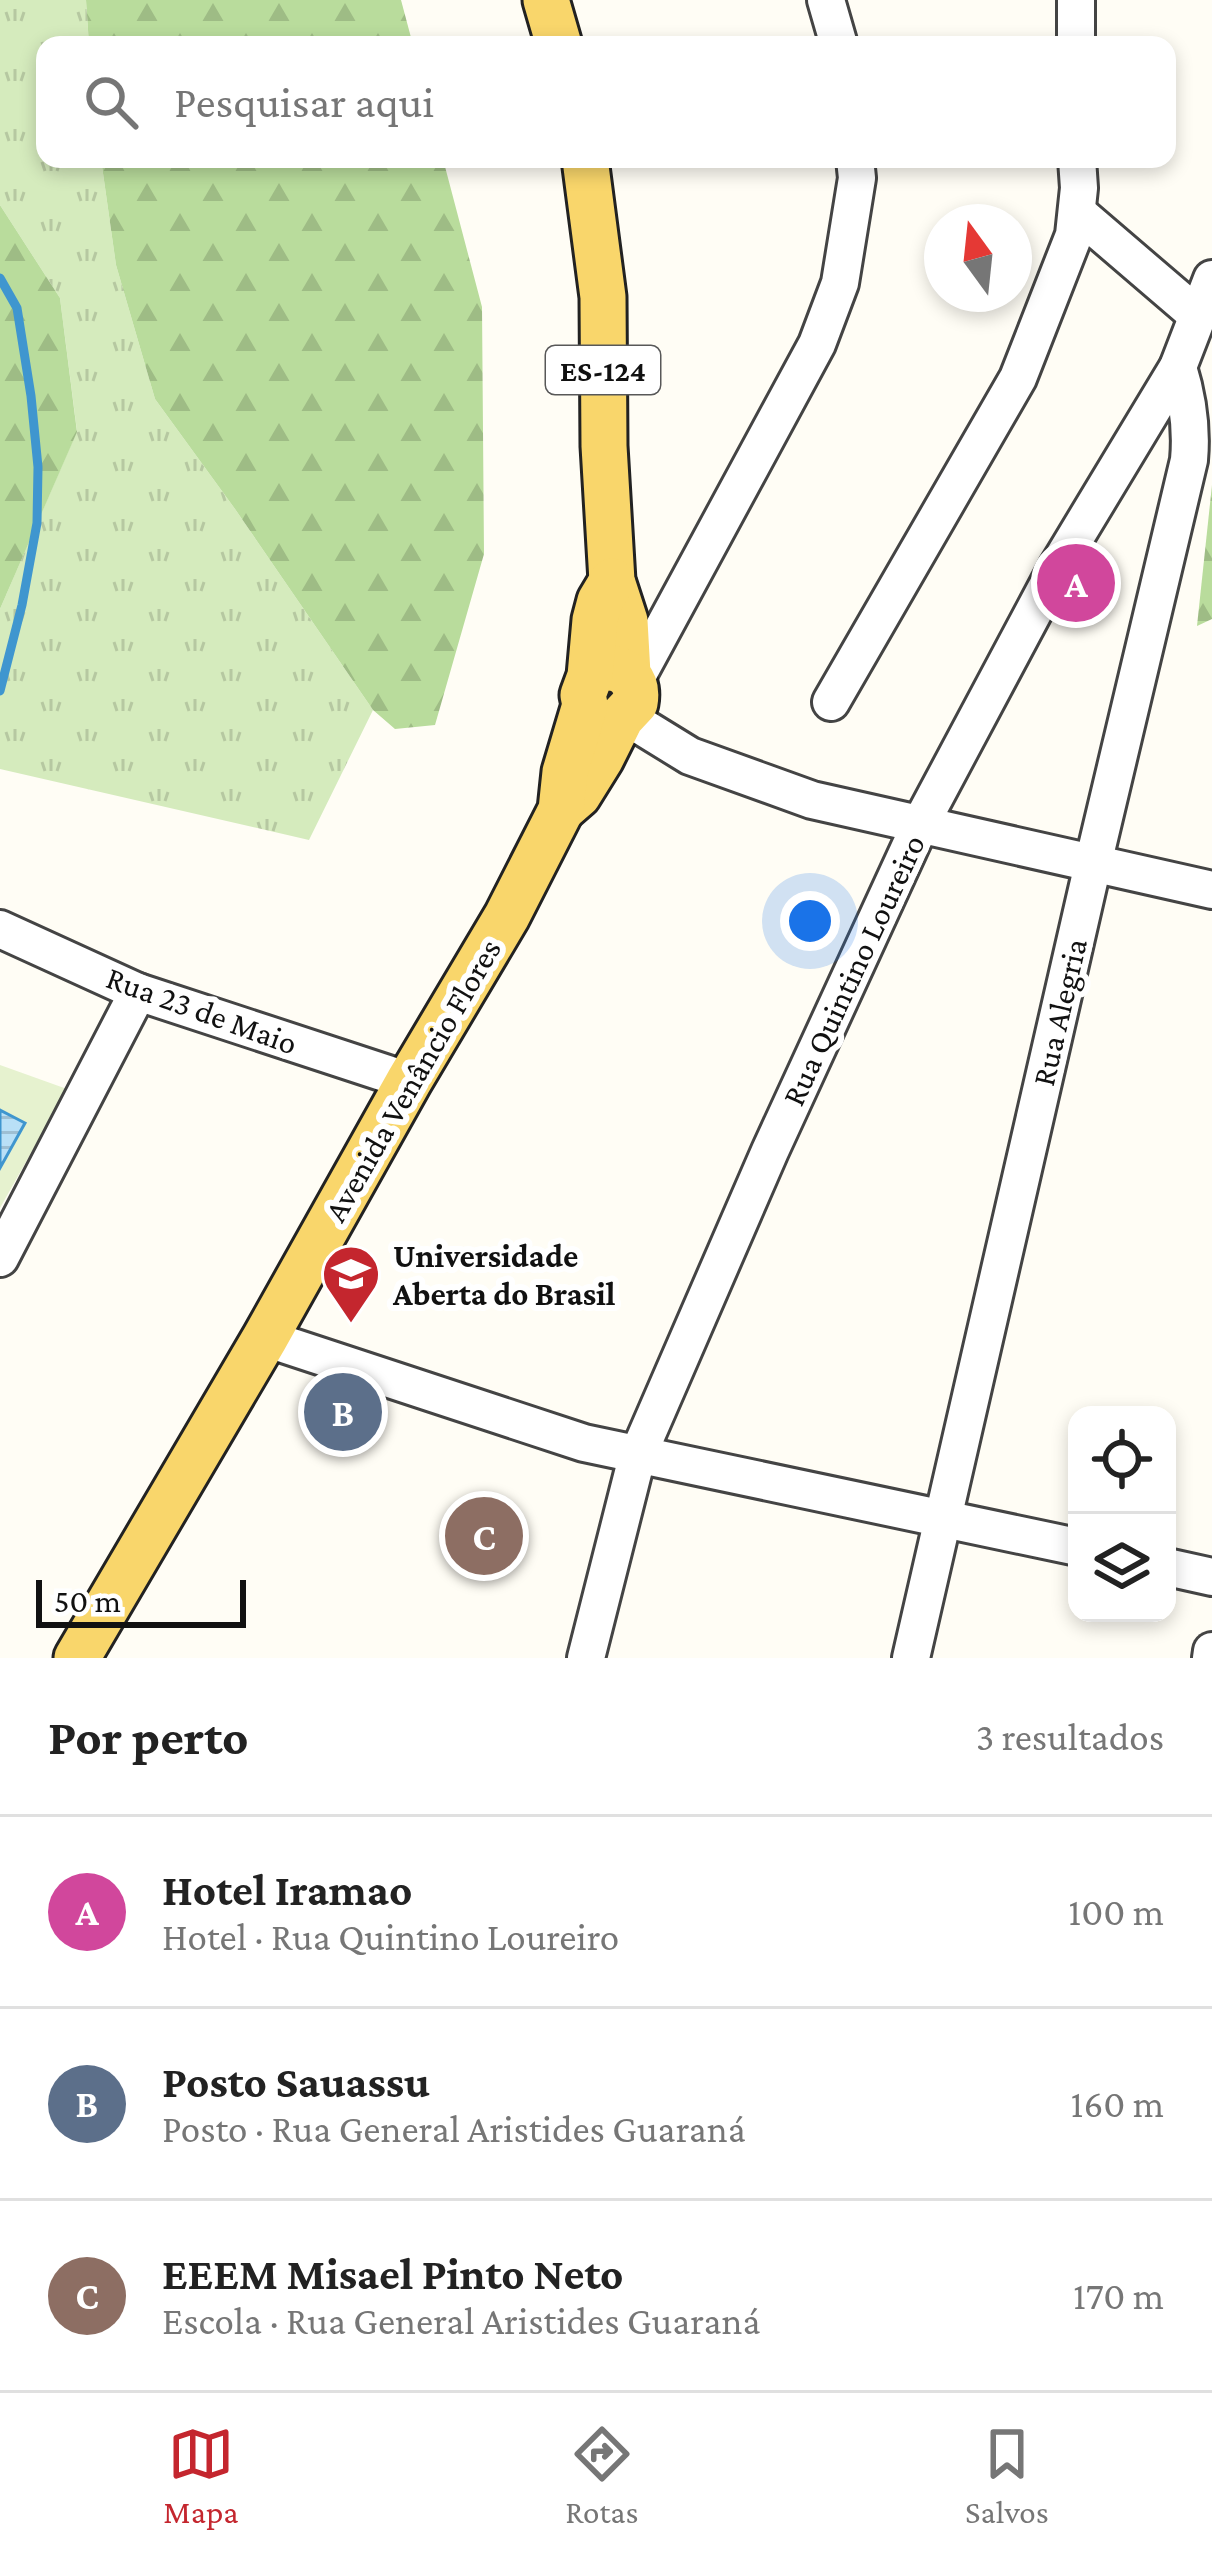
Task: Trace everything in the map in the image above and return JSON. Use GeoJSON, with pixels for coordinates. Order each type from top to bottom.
{"type":"FeatureCollection","features":[{"type":"Feature","properties":{"kind":"main road"},"geometry":{"type":"LineString","coordinates":[[546,0],[556,36]]}},
{"type":"Feature","properties":{"kind":"main road","name":"Avenida Venâncio Flores"},"geometry":{"type":"LineString","coordinates":[[77,1658],[507,916],[561,810],[568,760],[619,701],[595,620],[612,581],[604,446],[603,297],[586,168]]}},
{"type":"Feature","properties":{"kind":"street"},"geometry":{"type":"LineString","coordinates":[[826,0],[836,36]]}},
{"type":"Feature","properties":{"kind":"street"},"geometry":{"type":"LineString","coordinates":[[1076,0],[1076,36]]}},
{"type":"Feature","properties":{"kind":"street"},"geometry":{"type":"LineString","coordinates":[[856,168],[840,284],[817,344],[619,701],[690,756],[812,800],[1212,890]]}},
{"type":"Feature","properties":{"kind":"street"},"geometry":{"type":"LineString","coordinates":[[831,702],[1018,378],[1074,235],[1077,168]]}},
{"type":"Feature","properties":{"kind":"street"},"geometry":{"type":"LineString","coordinates":[[1078,213],[1197,315]]}},
{"type":"Feature","properties":{"kind":"street","name":"Rua Quintino Loureiro"},"geometry":{"type":"LineString","coordinates":[[586,1658],[637,1456],[770,1151],[906,820],[1178,367],[1212,279]]}},
{"type":"Feature","properties":{"kind":"street","name":"Rua Alegria"},"geometry":{"type":"LineString","coordinates":[[911,1658],[1190,460],[1188,398],[1178,367]]}},
{"type":"Feature","properties":{"kind":"street","name":"Rua 23 de Maio"},"geometry":{"type":"LineString","coordinates":[[0,929],[138,992],[409,1081]]}},
{"type":"Feature","properties":{"kind":"street"},"geometry":{"type":"LineString","coordinates":[[0,1258],[138,992]]}},
{"type":"Feature","properties":{"kind":"street"},"geometry":{"type":"LineString","coordinates":[[265,1338],[584,1443],[1068,1545]]}},
{"type":"Feature","properties":{"kind":"street"},"geometry":{"type":"LineString","coordinates":[[1176,1569],[1212,1577]]}},
{"type":"Feature","properties":{"kind":"green space"},"geometry":{"type":"Polygon","coordinates":[[[0,0],[86,0],[88,36],[36,36],[36,168],[102,168],[116,265],[155,399],[373,710],[309,840],[0,769],[0,609],[77,431],[60,298],[0,205],[0,0]]]}},
{"type":"Feature","properties":{"kind":"green space"},"geometry":{"type":"Polygon","coordinates":[[[86,0],[401,0],[411,36],[88,36],[86,0]]]}},
{"type":"Feature","properties":{"kind":"green space"},"geometry":{"type":"Polygon","coordinates":[[[102,168],[445,168],[482,307],[484,554],[435,725],[395,729],[373,710],[155,399],[116,265],[102,168]]]}},
{"type":"Feature","properties":{"kind":"green space"},"geometry":{"type":"Polygon","coordinates":[[[0,205],[60,298],[77,432],[0,609],[0,205]]]}},
{"type":"Feature","properties":{"kind":"green space"},"geometry":{"type":"Polygon","coordinates":[[[1212,485],[1212,619],[1197,626],[1212,485]]]}},
{"type":"Feature","properties":{"kind":"green space"},"geometry":{"type":"Polygon","coordinates":[[[0,1065],[67,1089],[0,1208],[0,1065]]]}},
{"type":"Feature","properties":{"kind":"water"},"geometry":{"type":"Polygon","coordinates":[[[0,1110],[25,1123],[0,1168],[0,1110]]]}},
{"type":"Feature","properties":{"kind":"waterway"},"geometry":{"type":"LineString","coordinates":[[0,278],[17,308],[38,467],[37,523],[0,691]]}},
{"type":"Feature","properties":{"kind":"place","name":"Hotel Iramao"},"geometry":{"type":"Point","coordinates":[1076,583]}},
{"type":"Feature","properties":{"kind":"place","name":"Universidade Aberta do Brasil"},"geometry":{"type":"Point","coordinates":[351,1325]}},
{"type":"Feature","properties":{"kind":"place","name":"Posto Sauassu"},"geometry":{"type":"Point","coordinates":[343,1412]}},
{"type":"Feature","properties":{"kind":"place","name":"EEEM Misael Pinto Neto"},"geometry":{"type":"Point","coordinates":[484,1536]}}]}
